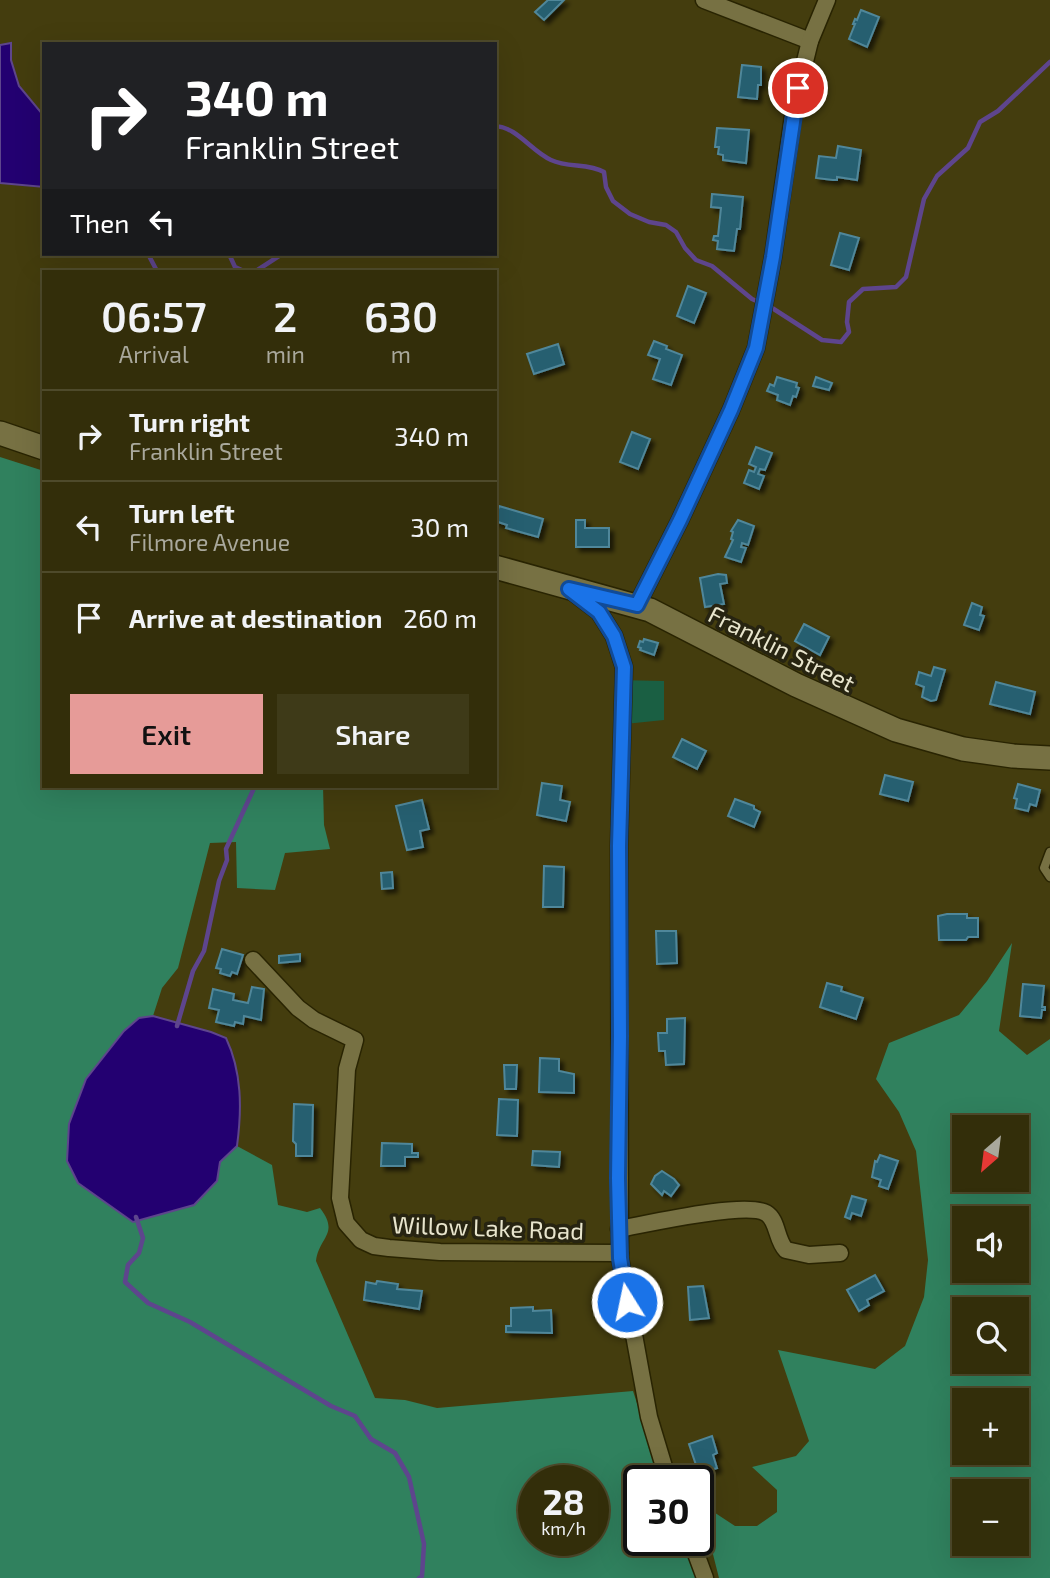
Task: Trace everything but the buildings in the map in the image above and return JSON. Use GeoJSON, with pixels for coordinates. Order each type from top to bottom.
{"type":"FeatureCollection","features":[{"type":"Feature","properties":{"kind":"main road"},"geometry":{"type":"LineString","coordinates":[[0,433],[42,447]]}},
{"type":"Feature","properties":{"kind":"main road","name":"Franklin Street"},"geometry":{"type":"LineString","coordinates":[[497,568],[637,605],[842,708],[896,730],[963,749],[1050,758]]}},
{"type":"Feature","properties":{"kind":"street"},"geometry":{"type":"LineString","coordinates":[[704,0],[810,41]]}},
{"type":"Feature","properties":{"kind":"street"},"geometry":{"type":"LineString","coordinates":[[637,605],[731,410],[756,348],[795,102],[810,41],[827,0]]}},
{"type":"Feature","properties":{"kind":"street"},"geometry":{"type":"LineString","coordinates":[[569,589],[599,612],[614,636],[624,667],[619,846],[620,1253],[649,1418],[663,1465]]}},
{"type":"Feature","properties":{"kind":"street","name":"Willow Lake Road"},"geometry":{"type":"LineString","coordinates":[[253,960],[298,1008],[314,1020],[355,1040],[347,1069],[340,1198],[346,1223],[361,1240],[374,1246],[440,1252],[620,1253]]}},
{"type":"Feature","properties":{"kind":"street"},"geometry":{"type":"LineString","coordinates":[[619,1229],[747,1208],[765,1212],[771,1217],[778,1240],[786,1251],[809,1255],[840,1253]]}},
{"type":"Feature","properties":{"kind":"street"},"geometry":{"type":"LineString","coordinates":[[697,1556],[705,1578]]}},
{"type":"Feature","properties":{"kind":"lane"},"geometry":{"type":"LineString","coordinates":[[1050,852],[1044,868],[1050,877]]}},
{"type":"Feature","properties":{"kind":"green space"},"geometry":{"type":"Polygon","coordinates":[[[0,457],[42,470],[42,788],[323,788],[324,825],[330,849],[285,853],[275,890],[237,888],[236,842],[210,843],[178,968],[162,988],[153,1016],[138,1018],[124,1031],[86,1079],[69,1124],[217,1181],[220,1162],[237,1146],[272,1165],[278,1205],[307,1212],[320,1208],[326,1217],[327,1235],[316,1261],[375,1398],[405,1400],[437,1408],[633,1391],[657,1465],[623,1465],[623,1556],[688,1556],[696,1578],[0,1578],[0,457]]]}},
{"type":"Feature","properties":{"kind":"green space"},"geometry":{"type":"Polygon","coordinates":[[[616,680],[664,681],[664,720],[615,725],[616,680]]]}},
{"type":"Feature","properties":{"kind":"green space"},"geometry":{"type":"Polygon","coordinates":[[[1012,943],[999,1031],[1027,1055],[1050,1039],[1050,1578],[719,1578],[713,1556],[714,1512],[735,1526],[757,1526],[777,1512],[777,1490],[752,1467],[796,1456],[809,1441],[778,1350],[875,1369],[905,1346],[924,1297],[928,1260],[916,1151],[899,1112],[876,1079],[889,1043],[959,1015],[987,981],[1012,943]]]}},
{"type":"Feature","properties":{"kind":"shaded area"},"geometry":{"type":"Polygon","coordinates":[[[11,43],[11,60],[19,86],[42,114],[42,187],[0,183],[0,45],[11,43]]]}},
{"type":"Feature","properties":{"kind":"shaded area"},"geometry":{"type":"Polygon","coordinates":[[[153,1016],[226,1038],[238,1077],[239,1132],[237,1146],[220,1162],[217,1181],[194,1205],[133,1222],[78,1183],[67,1161],[69,1124],[86,1079],[124,1031],[139,1018],[153,1016]]]}},
{"type":"Feature","properties":{"kind":"waterway"},"geometry":{"type":"LineString","coordinates":[[769,306],[822,340],[841,342],[849,332],[849,302],[863,289],[896,287],[906,277],[924,199],[937,176],[968,148],[980,122],[998,111],[1050,62]]}},
{"type":"Feature","properties":{"kind":"waterway"},"geometry":{"type":"LineString","coordinates":[[497,126],[510,130],[551,160],[604,172],[606,187],[613,201],[630,214],[666,225],[676,232],[696,260],[712,266],[752,299],[761,303]]}},
{"type":"Feature","properties":{"kind":"waterway"},"geometry":{"type":"LineString","coordinates":[[149,256],[156,270]]}},
{"type":"Feature","properties":{"kind":"waterway"},"geometry":{"type":"LineString","coordinates":[[230,256],[235,267],[242,270]]}},
{"type":"Feature","properties":{"kind":"waterway"},"geometry":{"type":"LineString","coordinates":[[258,270],[279,256]]}},
{"type":"Feature","properties":{"kind":"waterway"},"geometry":{"type":"LineString","coordinates":[[177,1026],[193,971],[204,951],[219,881],[227,860],[226,849],[254,788]]}},
{"type":"Feature","properties":{"kind":"waterway"},"geometry":{"type":"LineString","coordinates":[[136,1217],[143,1238],[139,1253],[128,1265],[125,1282],[148,1303],[190,1322],[331,1406],[355,1416],[371,1439],[395,1453],[409,1477],[424,1544],[422,1576],[419,1578]]}},
{"type":"Feature","properties":{"kind":"route"},"geometry":{"type":"LineString","coordinates":[[627,1302],[620,1258],[618,1178],[619,846],[624,667],[614,636],[599,612],[569,589],[637,605],[731,410],[756,348],[773,257],[798,88]]}}]}
